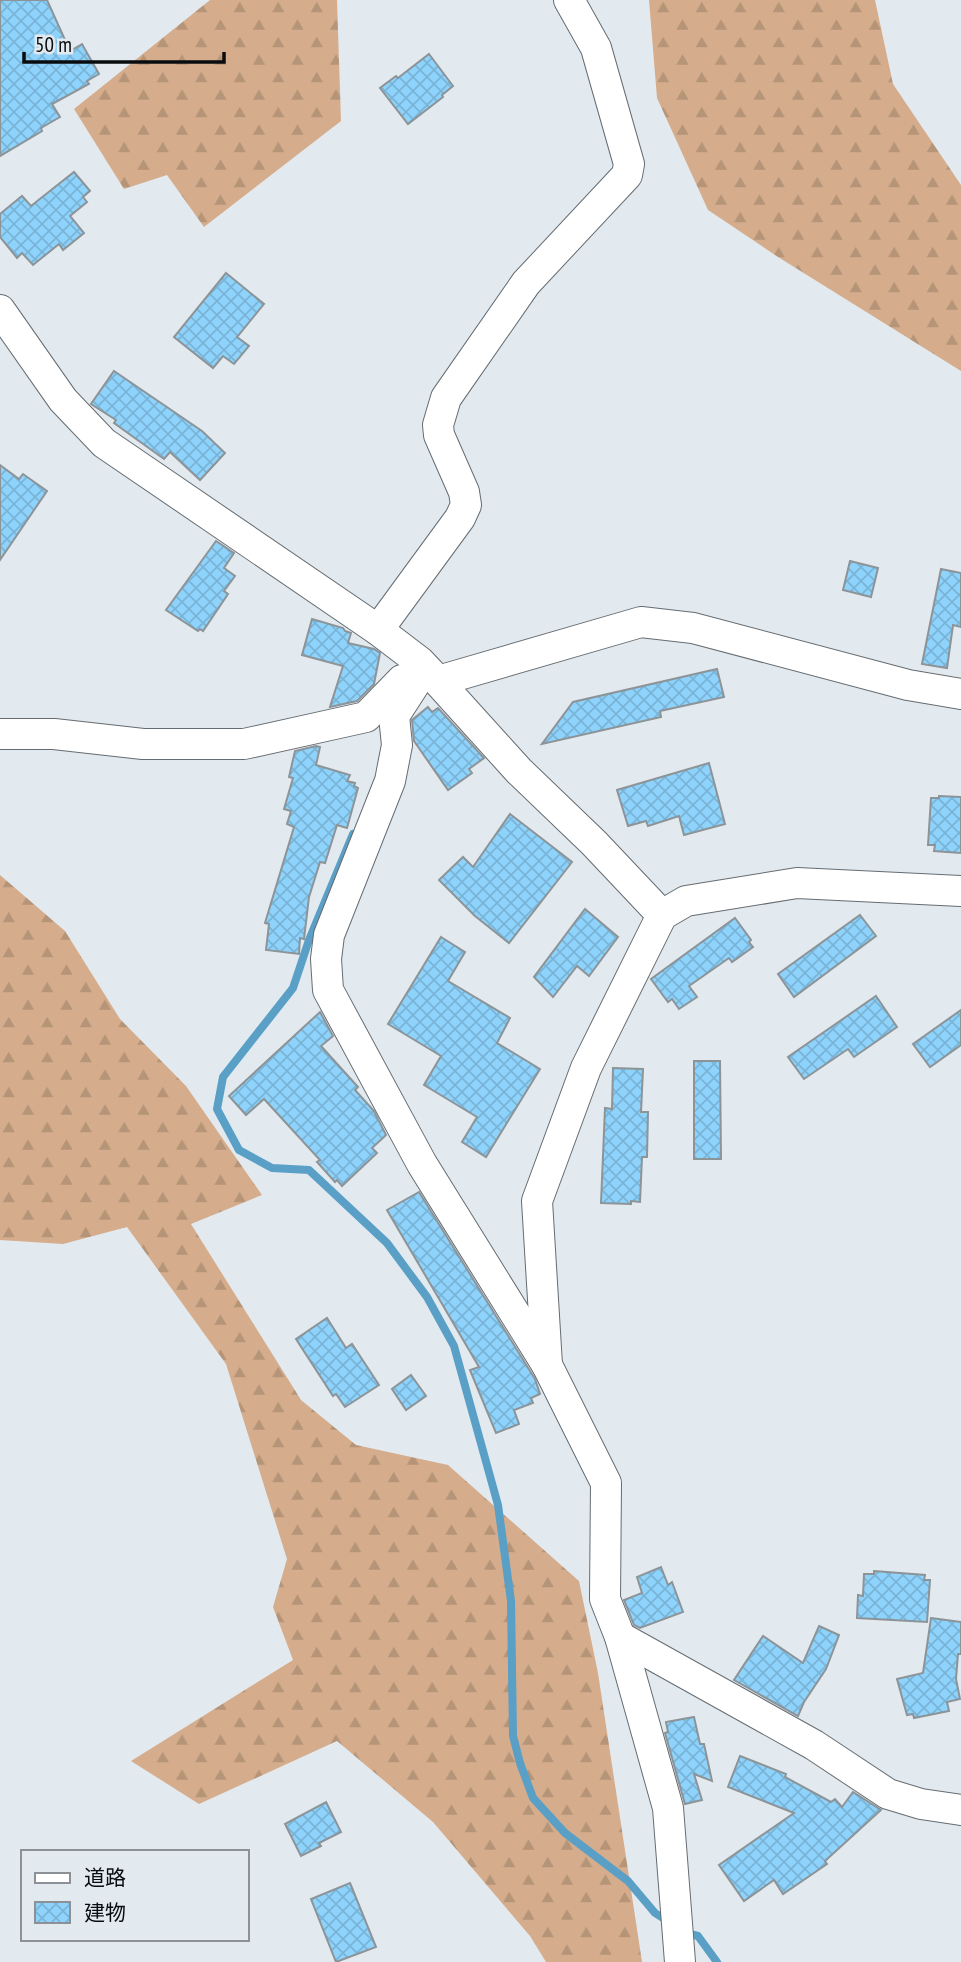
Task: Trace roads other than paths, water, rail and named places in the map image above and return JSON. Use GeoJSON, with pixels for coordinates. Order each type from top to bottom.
{"type":"FeatureCollection","features":[{"type":"Feature","properties":{"kind":"street"},"geometry":{"type":"LineString","coordinates":[[378,630],[460,518],[466,505],[464,492],[439,435],[438,425],[446,398],[526,283],[627,175],[629,164],[596,48],[569,0]]}},
{"type":"Feature","properties":{"kind":"street"},"geometry":{"type":"LineString","coordinates":[[0,310],[63,400],[104,443],[378,630],[438,681],[642,622],[692,628],[908,685],[961,694]]}},
{"type":"Feature","properties":{"kind":"street"},"geometry":{"type":"LineString","coordinates":[[0,734],[54,734],[143,744],[244,744],[366,717],[426,669]]}},
{"type":"Feature","properties":{"kind":"street"},"geometry":{"type":"LineString","coordinates":[[426,669],[519,771],[594,843],[662,915]]}},
{"type":"Feature","properties":{"kind":"street"},"geometry":{"type":"LineString","coordinates":[[426,669],[394,716],[397,745],[390,781],[329,935],[326,959],[328,990],[422,1164],[547,1365],[607,1483],[605,1600],[620,1637],[668,1808],[680,1962]]}},
{"type":"Feature","properties":{"kind":"street"},"geometry":{"type":"LineString","coordinates":[[547,1365],[537,1201],[586,1068],[662,915],[686,901],[797,883],[961,891]]}},
{"type":"Feature","properties":{"kind":"street"},"geometry":{"type":"LineString","coordinates":[[620,1637],[814,1745],[888,1794],[921,1804],[961,1810]]}},
{"type":"Feature","properties":{"kind":"waterway"},"geometry":{"type":"LineString","coordinates":[[353,834],[309,940],[293,988],[223,1077],[217,1109],[239,1150],[272,1168],[309,1170],[387,1243],[427,1297],[454,1346],[498,1505],[511,1601],[513,1736],[533,1798],[565,1833],[628,1881],[655,1913],[669,1922]]}},
{"type":"Feature","properties":{"kind":"waterway"},"geometry":{"type":"LineString","coordinates":[[686,1933],[698,1936],[717,1962]]}}]}
